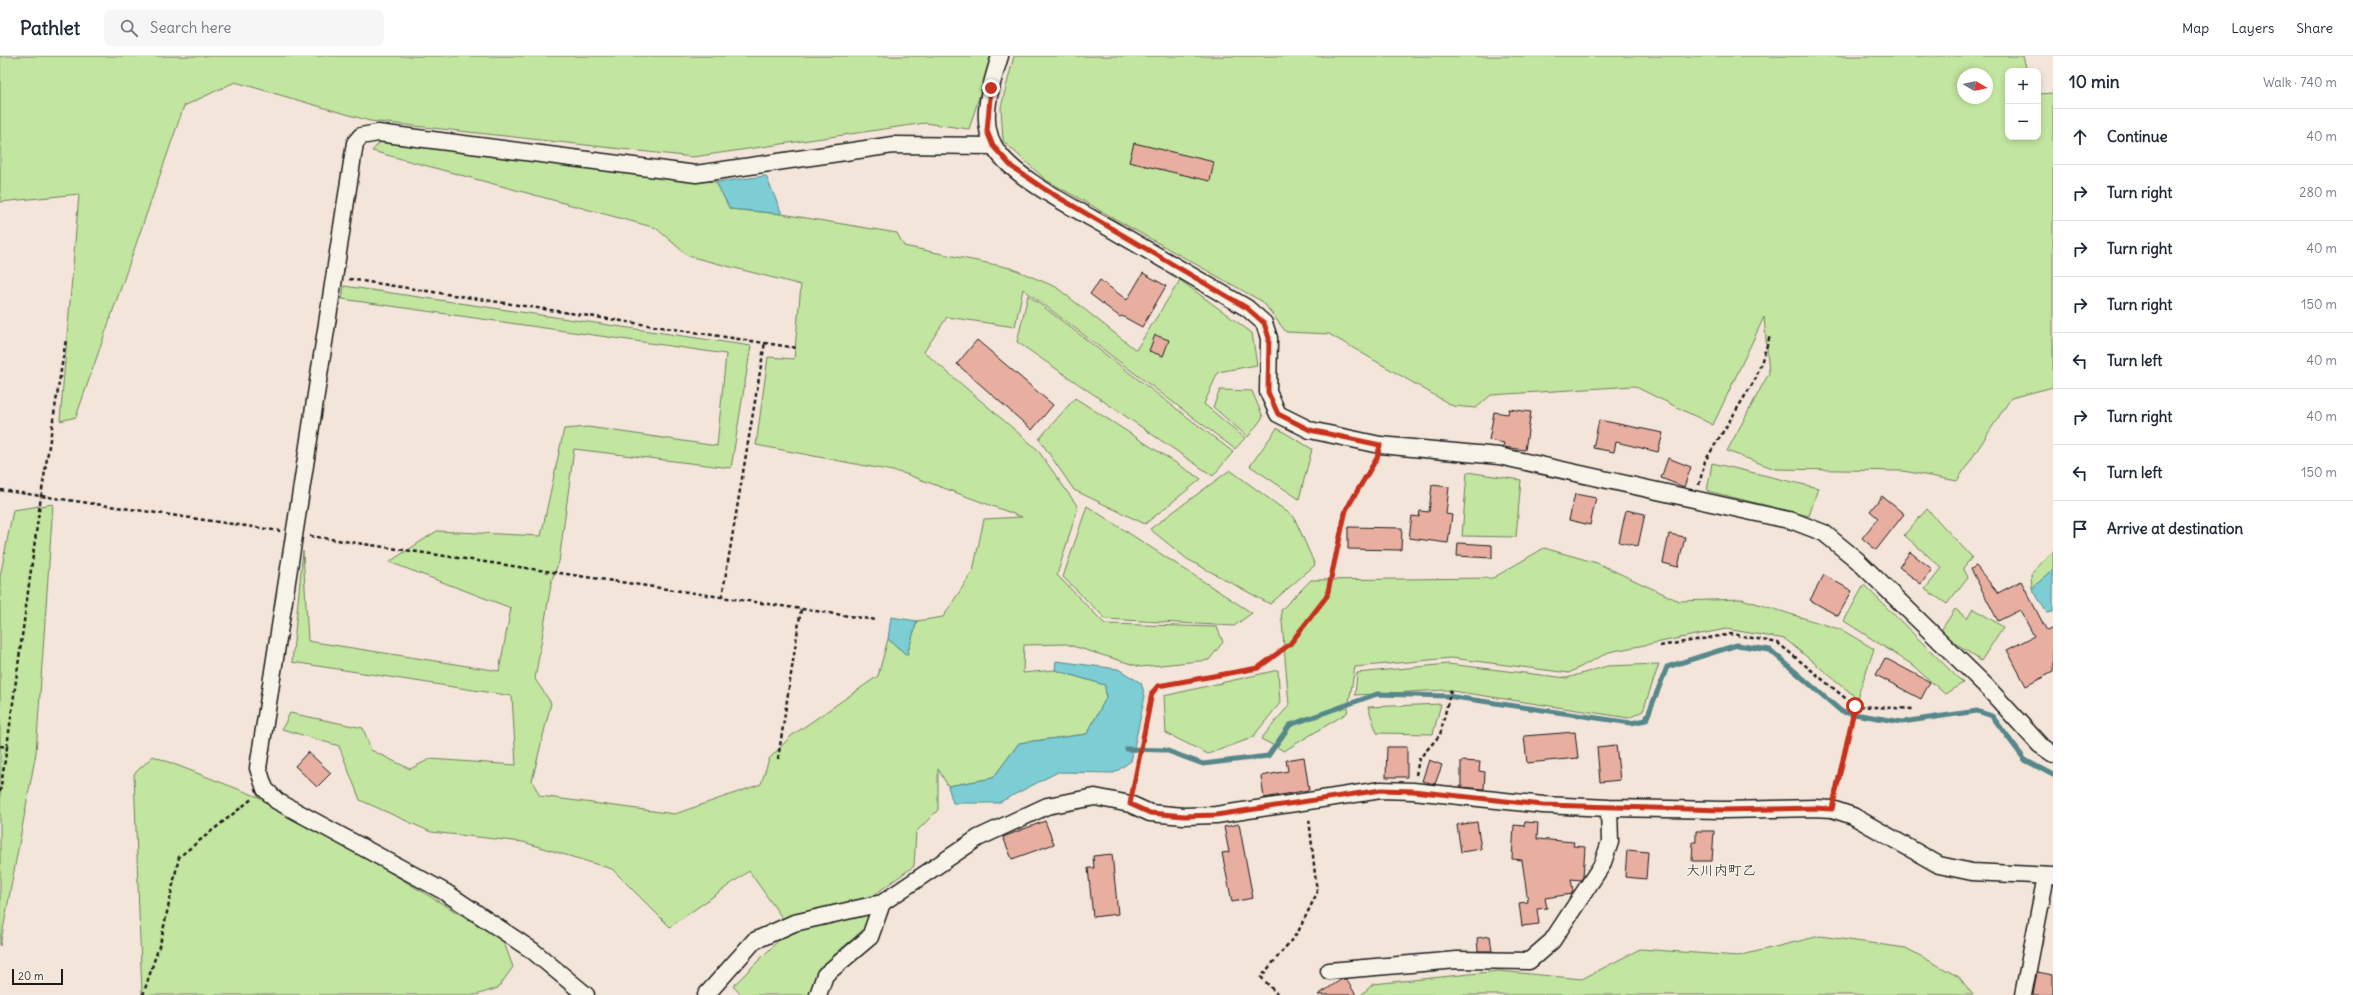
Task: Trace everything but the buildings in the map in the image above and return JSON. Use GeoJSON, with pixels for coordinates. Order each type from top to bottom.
{"type":"FeatureCollection","features":[{"type":"Feature","properties":{"kind":"street"},"geometry":{"type":"LineString","coordinates":[[1000,56],[991,88],[987,113],[987,131],[993,146],[1012,167],[1046,190],[1247,308],[1264,323],[1269,338],[1268,392],[1278,414],[1310,430],[1380,445],[1499,456],[1695,501],[1793,521],[1824,533],[1857,560],[1985,685],[2040,745],[2053,754]]}},
{"type":"Feature","properties":{"kind":"street"},"geometry":{"type":"LineString","coordinates":[[586,995],[533,951],[445,892],[277,801],[265,789],[258,768],[355,143],[361,136],[378,133],[696,174],[893,145],[993,146]]}},
{"type":"Feature","properties":{"kind":"street"},"geometry":{"type":"LineString","coordinates":[[706,995],[754,940],[794,923],[882,903],[978,838],[1047,806],[1095,797],[1130,804],[1150,813],[1184,816],[1216,815],[1381,790],[1413,791],[1543,805],[1609,808],[1832,809],[1853,816],[1939,865],[1972,872],[2050,876],[2023,995]]}},
{"type":"Feature","properties":{"kind":"street"},"geometry":{"type":"LineString","coordinates":[[1329,972],[1457,960],[1529,961],[1552,941],[1602,865],[1610,842],[1609,808]]}},
{"type":"Feature","properties":{"kind":"street"},"geometry":{"type":"LineString","coordinates":[[818,995],[824,975],[870,937],[882,903]]}},
{"type":"Feature","properties":{"kind":"path"},"geometry":{"type":"LineString","coordinates":[[333,277],[797,348]]}},
{"type":"Feature","properties":{"kind":"path"},"geometry":{"type":"LineString","coordinates":[[1695,501],[1705,461],[1756,378],[1770,336]]}},
{"type":"Feature","properties":{"kind":"path"},"geometry":{"type":"LineString","coordinates":[[0,792],[41,496],[66,339]]}},
{"type":"Feature","properties":{"kind":"path"},"geometry":{"type":"LineString","coordinates":[[722,597],[765,342]]}},
{"type":"Feature","properties":{"kind":"path"},"geometry":{"type":"LineString","coordinates":[[1130,804],[1152,693],[1158,686],[1258,668],[1290,644],[1327,596],[1346,510],[1377,458],[1380,445]]}},
{"type":"Feature","properties":{"kind":"path"},"geometry":{"type":"LineString","coordinates":[[0,490],[876,620]]}},
{"type":"Feature","properties":{"kind":"path"},"geometry":{"type":"LineString","coordinates":[[778,759],[801,609]]}},
{"type":"Feature","properties":{"kind":"path"},"geometry":{"type":"LineString","coordinates":[[1660,646],[1732,634],[1778,642],[1855,706],[1914,709]]}},
{"type":"Feature","properties":{"kind":"path"},"geometry":{"type":"LineString","coordinates":[[1413,791],[1419,759],[1440,735],[1451,689]]}},
{"type":"Feature","properties":{"kind":"path"},"geometry":{"type":"LineString","coordinates":[[1832,809],[1855,706]]}},
{"type":"Feature","properties":{"kind":"path"},"geometry":{"type":"LineString","coordinates":[[0,746],[7,747]]}},
{"type":"Feature","properties":{"kind":"path"},"geometry":{"type":"LineString","coordinates":[[143,995],[161,940],[179,857],[265,789]]}},
{"type":"Feature","properties":{"kind":"path"},"geometry":{"type":"LineString","coordinates":[[1278,995],[1262,977],[1298,932],[1317,893],[1307,801]]}},
{"type":"Feature","properties":{"kind":"green space"},"geometry":{"type":"Polygon","coordinates":[[[0,56],[992,56],[969,129],[925,123],[693,157],[370,121],[235,82],[184,106],[76,417],[60,421],[79,194],[0,202],[0,56]]]}},
{"type":"Feature","properties":{"kind":"green space"},"geometry":{"type":"Polygon","coordinates":[[[1014,56],[2023,56],[2026,68],[2005,68],[2005,140],[2041,140],[2041,94],[2053,93],[2053,387],[2011,398],[1957,481],[1903,471],[1775,469],[1727,451],[1769,373],[1764,317],[1713,425],[1634,386],[1491,395],[1476,408],[1453,406],[1329,334],[1286,332],[1263,302],[1046,180],[1003,141],[1001,107],[1014,56]]]}},
{"type":"Feature","properties":{"kind":"green space"},"geometry":{"type":"Polygon","coordinates":[[[380,142],[716,182],[730,209],[782,214],[897,233],[904,246],[1011,268],[1056,287],[1136,350],[1180,280],[1252,333],[1257,365],[1218,372],[1204,404],[1245,438],[1235,449],[1023,289],[1015,327],[947,317],[924,352],[1037,449],[1078,507],[1057,575],[1105,624],[1217,627],[1223,642],[1209,660],[1141,667],[1066,644],[1024,645],[1023,673],[1055,670],[1105,685],[1106,698],[1087,734],[1019,743],[993,778],[948,786],[938,769],[938,810],[916,832],[914,866],[874,895],[866,927],[820,968],[810,995],[741,995],[733,986],[790,929],[749,871],[670,927],[612,869],[523,842],[431,832],[360,800],[339,746],[282,729],[290,713],[363,728],[371,750],[410,769],[430,759],[516,765],[512,696],[292,662],[303,551],[308,641],[499,671],[511,608],[389,562],[437,531],[541,536],[564,429],[588,427],[717,446],[726,354],[342,299],[344,286],[751,346],[731,468],[574,449],[559,562],[552,579],[535,679],[551,703],[532,781],[540,796],[675,814],[761,784],[769,759],[791,736],[878,676],[888,639],[907,655],[917,621],[943,617],[973,571],[984,519],[1022,517],[903,473],[756,445],[768,357],[794,359],[801,285],[688,256],[656,228],[372,151],[380,142]]]}},
{"type":"Feature","properties":{"kind":"green space"},"geometry":{"type":"Polygon","coordinates":[[[1028,295],[1233,452],[1213,476],[1017,342],[1028,295]]]}},
{"type":"Feature","properties":{"kind":"green space"},"geometry":{"type":"Polygon","coordinates":[[[1220,390],[1252,391],[1263,417],[1248,437],[1213,407],[1220,390]]]}},
{"type":"Feature","properties":{"kind":"green space"},"geometry":{"type":"Polygon","coordinates":[[[1075,398],[1201,479],[1145,524],[1074,490],[1039,439],[1075,398]]]}},
{"type":"Feature","properties":{"kind":"green space"},"geometry":{"type":"Polygon","coordinates":[[[1277,428],[1312,449],[1299,499],[1250,466],[1277,428]]]}},
{"type":"Feature","properties":{"kind":"green space"},"geometry":{"type":"Polygon","coordinates":[[[1712,463],[1818,488],[1809,516],[1707,491],[1712,463]]]}},
{"type":"Feature","properties":{"kind":"green space"},"geometry":{"type":"Polygon","coordinates":[[[1230,470],[1294,517],[1315,565],[1270,604],[1187,559],[1150,529],[1230,470]]]}},
{"type":"Feature","properties":{"kind":"green space"},"geometry":{"type":"Polygon","coordinates":[[[1467,472],[1521,480],[1516,537],[1462,536],[1467,472]]]}},
{"type":"Feature","properties":{"kind":"green space"},"geometry":{"type":"Polygon","coordinates":[[[53,504],[36,753],[0,946],[0,577],[13,510],[53,504]]]}},
{"type":"Feature","properties":{"kind":"green space"},"geometry":{"type":"Polygon","coordinates":[[[1087,506],[1252,613],[1234,626],[1106,619],[1063,577],[1087,506]]]}},
{"type":"Feature","properties":{"kind":"green space"},"geometry":{"type":"Polygon","coordinates":[[[1927,509],[1972,557],[1963,568],[1968,577],[1947,604],[1925,589],[1942,568],[1904,535],[1927,509]]]}},
{"type":"Feature","properties":{"kind":"green space"},"geometry":{"type":"Polygon","coordinates":[[[1544,548],[1597,563],[1679,601],[1742,599],[1842,630],[1874,649],[1857,698],[1785,639],[1726,629],[1609,652],[1569,673],[1451,658],[1355,667],[1347,713],[1284,751],[1261,739],[1289,705],[1281,610],[1311,580],[1493,578],[1544,548]]]}},
{"type":"Feature","properties":{"kind":"green space"},"geometry":{"type":"Polygon","coordinates":[[[2053,551],[2053,570],[2032,588],[2031,574],[2053,551]]]}},
{"type":"Feature","properties":{"kind":"green space"},"geometry":{"type":"Polygon","coordinates":[[[1864,585],[1963,683],[1945,694],[1911,664],[1844,621],[1864,585]]]}},
{"type":"Feature","properties":{"kind":"green space"},"geometry":{"type":"Polygon","coordinates":[[[1973,608],[2003,627],[1981,661],[1940,632],[1955,609],[1967,618],[1973,608]]]}},
{"type":"Feature","properties":{"kind":"green space"},"geometry":{"type":"Polygon","coordinates":[[[1448,664],[1567,678],[1607,666],[1659,664],[1643,711],[1629,718],[1446,690],[1355,695],[1357,673],[1448,664]]]}},
{"type":"Feature","properties":{"kind":"green space"},"geometry":{"type":"Polygon","coordinates":[[[1278,670],[1280,703],[1252,738],[1208,754],[1166,733],[1164,696],[1278,670]]]}},
{"type":"Feature","properties":{"kind":"green space"},"geometry":{"type":"Polygon","coordinates":[[[1441,704],[1433,734],[1377,733],[1368,707],[1441,704]]]}},
{"type":"Feature","properties":{"kind":"green space"},"geometry":{"type":"Polygon","coordinates":[[[153,756],[274,803],[503,940],[513,967],[498,988],[476,995],[142,995],[134,774],[153,756]]]}},
{"type":"Feature","properties":{"kind":"green space"},"geometry":{"type":"Polygon","coordinates":[[[1820,936],[1906,948],[1959,977],[1973,995],[1361,995],[1373,984],[1499,971],[1582,979],[1640,949],[1738,956],[1820,936]]]}},
{"type":"Feature","properties":{"kind":"water"},"geometry":{"type":"Polygon","coordinates":[[[766,176],[782,214],[730,209],[716,182],[766,176]]]}},
{"type":"Feature","properties":{"kind":"water"},"geometry":{"type":"Polygon","coordinates":[[[2053,570],[2053,612],[2047,613],[2032,588],[2053,570]]]}},
{"type":"Feature","properties":{"kind":"water"},"geometry":{"type":"Polygon","coordinates":[[[891,617],[917,621],[907,655],[888,639],[891,617]]]}},
{"type":"Feature","properties":{"kind":"water"},"geometry":{"type":"Polygon","coordinates":[[[1056,661],[1118,669],[1141,683],[1145,696],[1131,761],[1114,773],[1058,772],[998,803],[953,803],[948,786],[993,778],[1019,743],[1087,734],[1106,698],[1105,685],[1055,670],[1056,661]]]}},
{"type":"Feature","properties":{"kind":"waterway"},"geometry":{"type":"LineString","coordinates":[[1127,749],[1165,750],[1203,764],[1268,756],[1290,725],[1377,694],[1447,696],[1631,723],[1646,720],[1667,667],[1737,645],[1770,650],[1842,712],[1902,722],[1977,711],[1992,716],[2025,760],[2053,775]]}},
{"type":"Feature","properties":{"kind":"district","name":"大川内町乙"},"geometry":{"type":"Point","coordinates":[1721,870]}},
{"type":"Feature","properties":{"kind":"route"},"geometry":{"type":"LineString","coordinates":[[991,88],[987,113],[987,131],[993,146],[1012,167],[1046,190],[1247,308],[1264,323],[1269,338],[1268,392],[1278,414],[1310,430],[1380,445],[1377,458],[1346,510],[1327,596],[1290,644],[1258,668],[1158,686],[1152,693],[1130,804],[1150,813],[1184,816],[1216,815],[1381,790],[1413,791],[1543,805],[1609,808],[1724,810],[1832,809],[1855,706]]}}]}
